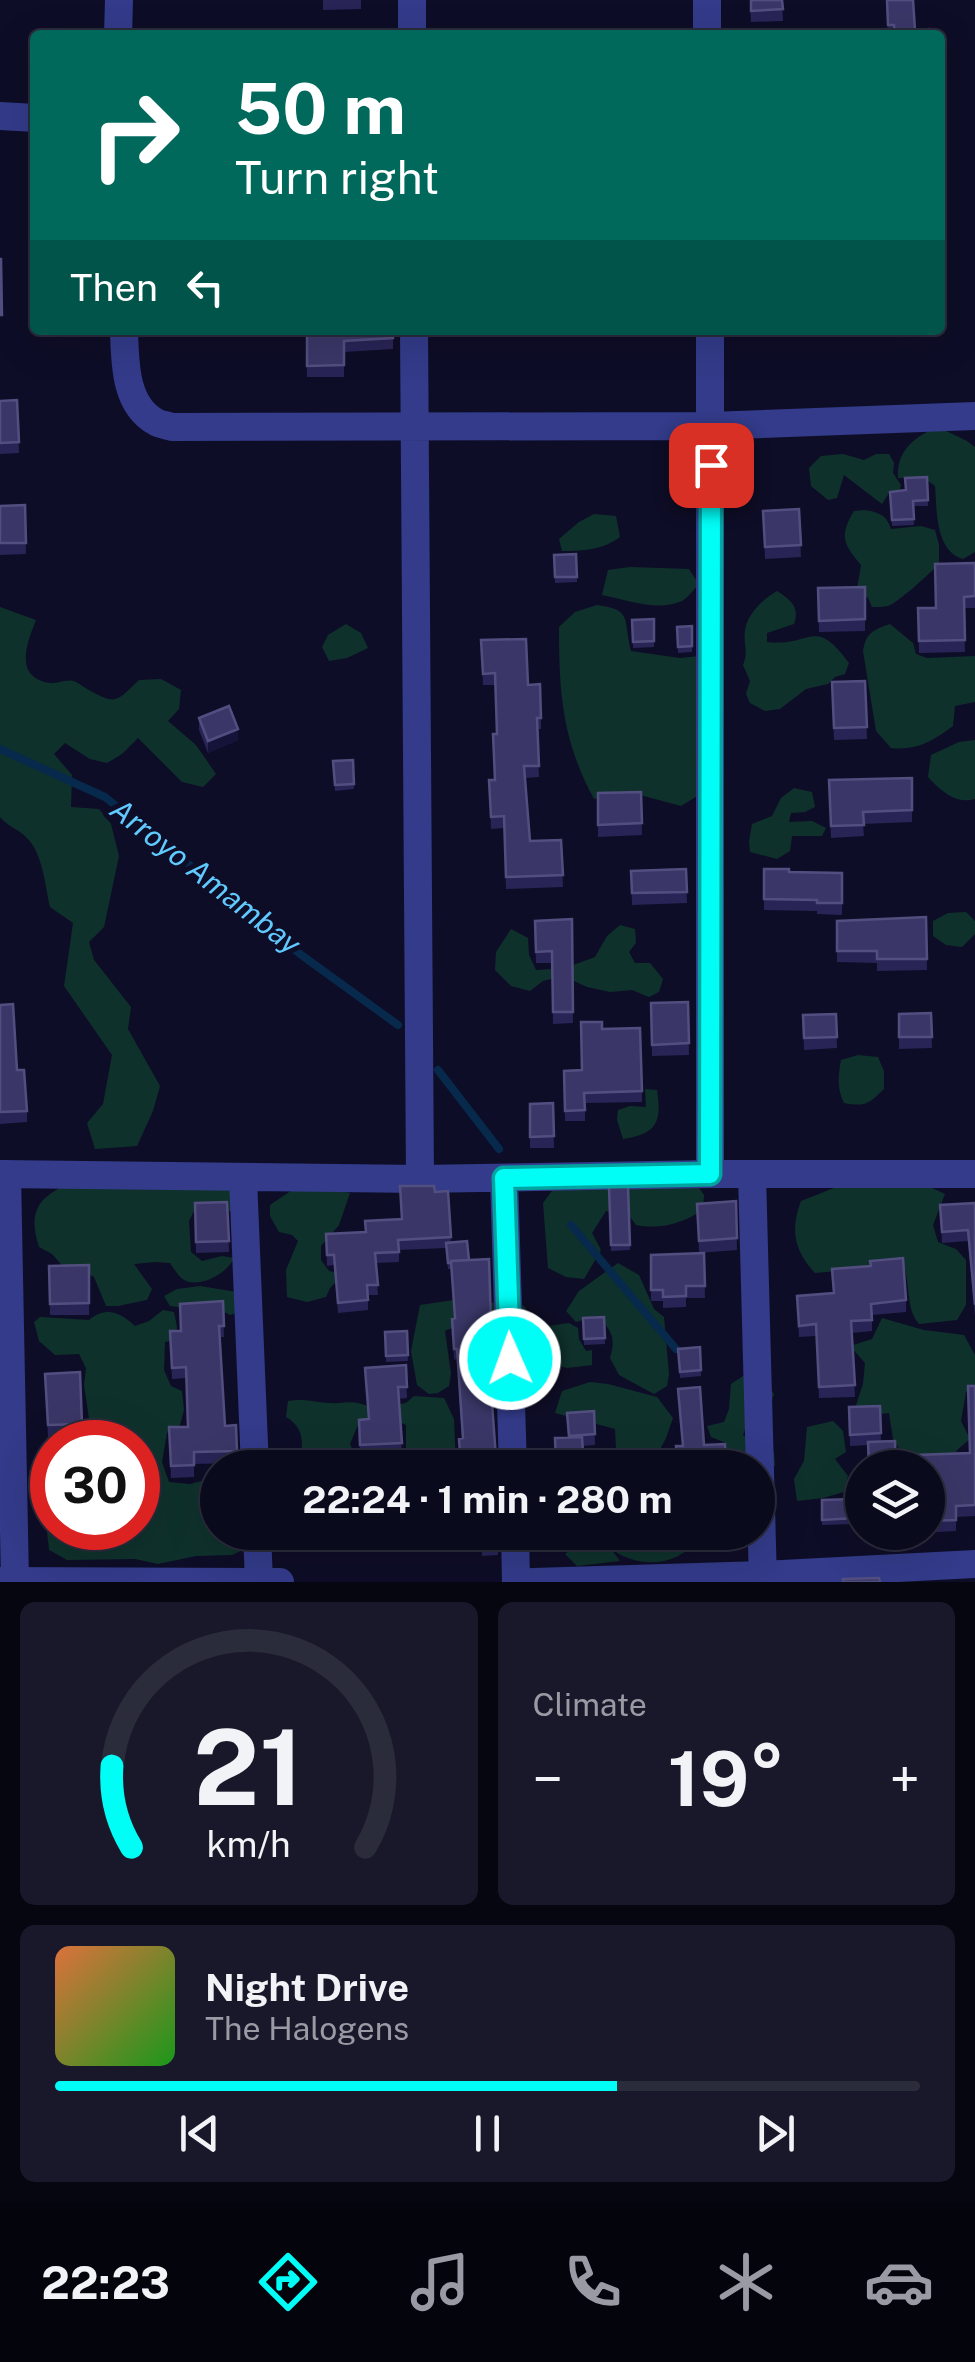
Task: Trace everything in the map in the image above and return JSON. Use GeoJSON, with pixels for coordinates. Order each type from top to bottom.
{"type":"FeatureCollection","features":[{"type":"Feature","properties":{"kind":"street"},"geometry":{"type":"LineString","coordinates":[[118,0],[118,30]]}},
{"type":"Feature","properties":{"kind":"street"},"geometry":{"type":"LineString","coordinates":[[412,0],[412,30]]}},
{"type":"Feature","properties":{"kind":"street"},"geometry":{"type":"LineString","coordinates":[[707,0],[707,30]]}},
{"type":"Feature","properties":{"kind":"street"},"geometry":{"type":"LineString","coordinates":[[0,116],[30,118]]}},
{"type":"Feature","properties":{"kind":"street"},"geometry":{"type":"LineString","coordinates":[[124,335],[125,364],[139,407],[156,422],[172,427],[711,426],[975,416]]}},
{"type":"Feature","properties":{"kind":"street"},"geometry":{"type":"LineString","coordinates":[[414,335],[420,1180]]}},
{"type":"Feature","properties":{"kind":"street"},"geometry":{"type":"LineString","coordinates":[[710,335],[710,1174]]}},
{"type":"Feature","properties":{"kind":"street"},"geometry":{"type":"LineString","coordinates":[[14,1581],[3,1174],[420,1180],[975,1174]]}},
{"type":"Feature","properties":{"kind":"street"},"geometry":{"type":"LineString","coordinates":[[752,1174],[762,1579]]}},
{"type":"Feature","properties":{"kind":"street"},"geometry":{"type":"LineString","coordinates":[[243,1178],[254,1450]]}},
{"type":"Feature","properties":{"kind":"street"},"geometry":{"type":"LineString","coordinates":[[504,1178],[512,1450]]}},
{"type":"Feature","properties":{"kind":"street"},"geometry":{"type":"LineString","coordinates":[[258,1550],[259,1582]]}},
{"type":"Feature","properties":{"kind":"street"},"geometry":{"type":"LineString","coordinates":[[515,1550],[516,1582]]}},
{"type":"Feature","properties":{"kind":"street"},"geometry":{"type":"LineString","coordinates":[[533,1582],[762,1579],[975,1564]]}},
{"type":"Feature","properties":{"kind":"street"},"geometry":{"type":"LineString","coordinates":[[0,1581],[280,1582]]}},
{"type":"Feature","properties":{"kind":"green space"},"geometry":{"type":"Polygon","coordinates":[[[938,427],[975,447],[975,552],[963,559],[954,555],[942,539],[935,486],[923,477],[898,478],[904,452],[922,435],[938,427]]]}},
{"type":"Feature","properties":{"kind":"green space"},"geometry":{"type":"Polygon","coordinates":[[[843,454],[864,460],[876,454],[889,454],[894,463],[893,473],[901,485],[899,493],[889,493],[882,504],[844,475],[837,498],[828,500],[811,486],[809,468],[821,456],[843,454]]]}},
{"type":"Feature","properties":{"kind":"green space"},"geometry":{"type":"Polygon","coordinates":[[[854,511],[881,515],[891,529],[921,526],[935,530],[939,545],[939,564],[888,606],[872,607],[857,589],[861,565],[850,551],[845,534],[854,511]]]}},
{"type":"Feature","properties":{"kind":"green space"},"geometry":{"type":"Polygon","coordinates":[[[594,514],[616,516],[620,537],[599,547],[562,551],[559,539],[594,514]]]}},
{"type":"Feature","properties":{"kind":"green space"},"geometry":{"type":"Polygon","coordinates":[[[689,569],[699,584],[689,596],[672,604],[642,604],[602,595],[608,570],[689,569]]]}},
{"type":"Feature","properties":{"kind":"green space"},"geometry":{"type":"Polygon","coordinates":[[[777,591],[793,604],[796,618],[794,624],[767,633],[767,642],[820,637],[828,640],[849,663],[845,674],[828,684],[806,689],[780,709],[765,711],[750,703],[746,694],[750,681],[743,665],[745,631],[756,608],[777,591]]]}},
{"type":"Feature","properties":{"kind":"green space"},"geometry":{"type":"Polygon","coordinates":[[[597,605],[621,613],[631,651],[680,658],[709,655],[699,795],[681,806],[640,795],[594,799],[583,777],[564,715],[559,627],[575,612],[597,605]]]}},
{"type":"Feature","properties":{"kind":"green space"},"geometry":{"type":"Polygon","coordinates":[[[0,607],[36,620],[26,658],[31,674],[38,680],[73,681],[110,699],[120,697],[139,680],[161,679],[181,690],[179,709],[168,721],[196,745],[216,774],[203,787],[182,782],[138,738],[107,763],[90,759],[65,743],[54,754],[72,775],[71,807],[99,809],[111,824],[119,856],[104,927],[89,942],[94,960],[131,1007],[128,1029],[160,1086],[137,1146],[95,1149],[87,1123],[103,1104],[112,1055],[64,986],[73,923],[50,907],[32,844],[0,817],[0,607]]]}},
{"type":"Feature","properties":{"kind":"green space"},"geometry":{"type":"Polygon","coordinates":[[[346,624],[361,633],[368,648],[329,661],[322,647],[328,635],[346,624]]]}},
{"type":"Feature","properties":{"kind":"green space"},"geometry":{"type":"Polygon","coordinates":[[[890,624],[913,643],[916,654],[927,658],[975,656],[975,702],[955,706],[953,726],[908,748],[891,748],[876,731],[863,651],[872,633],[890,624]]]}},
{"type":"Feature","properties":{"kind":"green space"},"geometry":{"type":"Polygon","coordinates":[[[975,740],[975,799],[955,798],[928,777],[931,755],[959,742],[975,740]]]}},
{"type":"Feature","properties":{"kind":"green space"},"geometry":{"type":"Polygon","coordinates":[[[794,788],[812,792],[815,807],[791,813],[789,822],[812,821],[826,828],[822,836],[792,836],[790,851],[777,859],[750,852],[752,824],[772,816],[781,798],[794,788]]]}},
{"type":"Feature","properties":{"kind":"green space"},"geometry":{"type":"Polygon","coordinates":[[[966,912],[975,921],[975,934],[962,947],[946,945],[933,936],[933,921],[948,913],[966,912]]]}},
{"type":"Feature","properties":{"kind":"green space"},"geometry":{"type":"Polygon","coordinates":[[[620,925],[635,929],[636,943],[629,952],[635,963],[650,963],[663,979],[659,992],[649,997],[632,990],[610,992],[587,987],[563,976],[543,981],[530,991],[511,986],[495,970],[496,952],[511,929],[528,938],[529,955],[536,970],[565,968],[595,957],[607,936],[620,925]]]}},
{"type":"Feature","properties":{"kind":"green space"},"geometry":{"type":"Polygon","coordinates":[[[858,1055],[878,1057],[884,1071],[884,1089],[857,1105],[844,1103],[839,1082],[841,1060],[858,1055]]]}},
{"type":"Feature","properties":{"kind":"green space"},"geometry":{"type":"Polygon","coordinates":[[[645,1089],[657,1090],[659,1110],[655,1125],[643,1134],[623,1139],[618,1110],[646,1107],[645,1089]]]}},
{"type":"Feature","properties":{"kind":"green space"},"geometry":{"type":"Polygon","coordinates":[[[82,1177],[218,1177],[242,1204],[228,1212],[195,1209],[189,1221],[191,1252],[202,1261],[222,1256],[234,1258],[216,1276],[196,1282],[183,1279],[170,1263],[134,1264],[152,1289],[147,1300],[106,1306],[94,1277],[67,1271],[52,1254],[39,1247],[35,1232],[41,1202],[82,1177]]]}},
{"type":"Feature","properties":{"kind":"green space"},"geometry":{"type":"Polygon","coordinates":[[[862,1177],[919,1182],[945,1194],[933,1225],[938,1242],[956,1249],[966,1260],[966,1305],[957,1320],[919,1324],[910,1304],[904,1265],[815,1273],[808,1265],[796,1239],[801,1201],[862,1177]]]}},
{"type":"Feature","properties":{"kind":"green space"},"geometry":{"type":"Polygon","coordinates":[[[695,1182],[704,1195],[703,1210],[695,1215],[654,1227],[636,1225],[628,1214],[606,1211],[592,1233],[601,1250],[584,1279],[566,1277],[548,1268],[543,1203],[554,1188],[695,1182]]]}},
{"type":"Feature","properties":{"kind":"green space"},"geometry":{"type":"Polygon","coordinates":[[[301,1184],[350,1193],[339,1225],[321,1246],[321,1260],[340,1278],[326,1297],[307,1302],[287,1297],[286,1270],[298,1241],[279,1232],[270,1216],[270,1205],[301,1184]]]}},
{"type":"Feature","properties":{"kind":"green space"},"geometry":{"type":"Polygon","coordinates":[[[618,1263],[639,1275],[654,1309],[664,1317],[669,1374],[667,1386],[654,1394],[619,1375],[610,1358],[611,1335],[597,1316],[576,1322],[566,1311],[579,1291],[618,1263]]]}},
{"type":"Feature","properties":{"kind":"green space"},"geometry":{"type":"Polygon","coordinates":[[[200,1286],[243,1293],[242,1311],[230,1315],[170,1306],[164,1296],[177,1289],[200,1286]]]}},
{"type":"Feature","properties":{"kind":"green space"},"geometry":{"type":"Polygon","coordinates":[[[461,1299],[488,1303],[517,1300],[527,1314],[521,1325],[472,1324],[445,1331],[449,1386],[429,1394],[417,1385],[411,1351],[420,1305],[461,1299]]]}},
{"type":"Feature","properties":{"kind":"green space"},"geometry":{"type":"Polygon","coordinates":[[[163,1310],[174,1312],[177,1327],[175,1340],[165,1342],[164,1370],[171,1386],[182,1391],[184,1410],[180,1425],[167,1433],[162,1462],[169,1482],[200,1481],[200,1550],[242,1550],[232,1555],[196,1556],[158,1564],[135,1559],[67,1560],[49,1550],[160,1550],[160,1420],[89,1420],[84,1385],[86,1368],[79,1354],[55,1355],[39,1341],[34,1322],[40,1317],[89,1320],[107,1312],[124,1317],[135,1326],[163,1310]]]}},
{"type":"Feature","properties":{"kind":"green space"},"geometry":{"type":"Polygon","coordinates":[[[882,1318],[924,1330],[964,1335],[975,1355],[975,1391],[966,1392],[961,1421],[970,1439],[954,1458],[945,1458],[945,1450],[900,1450],[893,1439],[889,1413],[871,1415],[856,1405],[865,1363],[850,1346],[872,1339],[882,1318]]]}},
{"type":"Feature","properties":{"kind":"green space"},"geometry":{"type":"Polygon","coordinates":[[[569,1323],[578,1328],[586,1351],[592,1350],[592,1365],[567,1368],[551,1364],[548,1326],[569,1323]]]}},
{"type":"Feature","properties":{"kind":"green space"},"geometry":{"type":"Polygon","coordinates":[[[746,1374],[763,1377],[774,1394],[768,1411],[748,1422],[743,1435],[758,1447],[770,1450],[727,1450],[726,1443],[711,1437],[707,1426],[724,1422],[731,1384],[746,1374]]]}},
{"type":"Feature","properties":{"kind":"green space"},"geometry":{"type":"Polygon","coordinates":[[[590,1382],[608,1384],[657,1397],[673,1418],[660,1450],[616,1450],[615,1429],[555,1413],[562,1391],[590,1382]]]}},
{"type":"Feature","properties":{"kind":"green space"},"geometry":{"type":"Polygon","coordinates":[[[414,1396],[444,1398],[454,1419],[455,1450],[406,1450],[406,1425],[390,1418],[391,1406],[406,1403],[414,1396]]]}},
{"type":"Feature","properties":{"kind":"green space"},"geometry":{"type":"Polygon","coordinates":[[[288,1401],[354,1402],[369,1407],[371,1418],[357,1427],[350,1444],[353,1450],[302,1450],[297,1427],[286,1417],[288,1401]]]}},
{"type":"Feature","properties":{"kind":"green space"},"geometry":{"type":"Polygon","coordinates":[[[833,1421],[843,1431],[845,1453],[835,1459],[845,1472],[844,1492],[797,1501],[794,1479],[804,1461],[807,1427],[833,1421]]]}},
{"type":"Feature","properties":{"kind":"green space"},"geometry":{"type":"Polygon","coordinates":[[[570,1550],[612,1550],[620,1561],[577,1566],[565,1554],[570,1550]]]}},
{"type":"Feature","properties":{"kind":"green space"},"geometry":{"type":"Polygon","coordinates":[[[687,1550],[662,1562],[640,1561],[617,1553],[687,1550]]]}},
{"type":"Feature","properties":{"kind":"building"},"geometry":{"type":"Polygon","coordinates":[[[751,0],[782,0],[783,9],[751,11],[751,0]]]}},
{"type":"Feature","properties":{"kind":"building"},"geometry":{"type":"Polygon","coordinates":[[[887,0],[913,0],[915,30],[894,30],[894,25],[888,25],[887,0]]]}},
{"type":"Feature","properties":{"kind":"building"},"geometry":{"type":"Polygon","coordinates":[[[1,259],[2,315],[0,315],[1,259]]]}},
{"type":"Feature","properties":{"kind":"building"},"geometry":{"type":"Polygon","coordinates":[[[307,335],[393,335],[344,341],[344,365],[307,366],[307,335]]]}},
{"type":"Feature","properties":{"kind":"building"},"geometry":{"type":"Polygon","coordinates":[[[17,400],[19,442],[0,443],[0,401],[17,400]]]}},
{"type":"Feature","properties":{"kind":"building"},"geometry":{"type":"Polygon","coordinates":[[[927,477],[928,500],[913,501],[914,519],[892,520],[890,492],[906,490],[905,478],[927,477]]]}},
{"type":"Feature","properties":{"kind":"building"},"geometry":{"type":"Polygon","coordinates":[[[25,505],[26,543],[0,543],[0,506],[25,505]]]}},
{"type":"Feature","properties":{"kind":"building"},"geometry":{"type":"Polygon","coordinates":[[[799,509],[801,545],[765,547],[763,511],[799,509]]]}},
{"type":"Feature","properties":{"kind":"building"},"geometry":{"type":"Polygon","coordinates":[[[576,554],[577,577],[555,577],[554,555],[576,554]]]}},
{"type":"Feature","properties":{"kind":"building"},"geometry":{"type":"Polygon","coordinates":[[[975,563],[975,596],[964,597],[965,640],[919,641],[918,608],[936,608],[935,564],[975,563]]]}},
{"type":"Feature","properties":{"kind":"building"},"geometry":{"type":"Polygon","coordinates":[[[865,587],[865,619],[819,621],[818,588],[865,587]]]}},
{"type":"Feature","properties":{"kind":"building"},"geometry":{"type":"Polygon","coordinates":[[[654,619],[654,641],[633,642],[632,620],[654,619]]]}},
{"type":"Feature","properties":{"kind":"building"},"geometry":{"type":"Polygon","coordinates":[[[692,626],[692,646],[678,647],[677,627],[692,626]]]}},
{"type":"Feature","properties":{"kind":"building"},"geometry":{"type":"Polygon","coordinates":[[[526,639],[528,685],[540,684],[541,718],[537,718],[539,766],[524,766],[530,841],[561,840],[563,875],[506,877],[504,816],[491,817],[489,780],[495,780],[493,734],[497,734],[495,673],[483,674],[481,640],[526,639]]]}},
{"type":"Feature","properties":{"kind":"building"},"geometry":{"type":"Polygon","coordinates":[[[865,681],[867,727],[834,728],[832,682],[865,681]]]}},
{"type":"Feature","properties":{"kind":"building"},"geometry":{"type":"Polygon","coordinates":[[[229,706],[238,729],[208,741],[199,718],[229,706]]]}},
{"type":"Feature","properties":{"kind":"building"},"geometry":{"type":"Polygon","coordinates":[[[353,760],[354,784],[335,785],[333,761],[353,760]]]}},
{"type":"Feature","properties":{"kind":"building"},"geometry":{"type":"Polygon","coordinates":[[[912,778],[912,810],[863,812],[864,825],[831,826],[829,780],[912,778]]]}},
{"type":"Feature","properties":{"kind":"building"},"geometry":{"type":"Polygon","coordinates":[[[641,792],[642,823],[598,825],[598,793],[641,792]]]}},
{"type":"Feature","properties":{"kind":"building"},"geometry":{"type":"Polygon","coordinates":[[[686,869],[687,892],[632,893],[631,871],[686,869]]]}},
{"type":"Feature","properties":{"kind":"building"},"geometry":{"type":"Polygon","coordinates":[[[764,869],[842,873],[842,903],[764,899],[764,869]]]}},
{"type":"Feature","properties":{"kind":"building"},"geometry":{"type":"Polygon","coordinates":[[[926,917],[927,959],[877,959],[877,951],[837,951],[837,921],[926,917]]]}},
{"type":"Feature","properties":{"kind":"building"},"geometry":{"type":"Polygon","coordinates":[[[572,919],[573,1012],[553,1012],[552,951],[536,952],[535,921],[572,919]]]}},
{"type":"Feature","properties":{"kind":"building"},"geometry":{"type":"Polygon","coordinates":[[[688,1002],[689,1043],[652,1045],[651,1003],[688,1002]]]}},
{"type":"Feature","properties":{"kind":"building"},"geometry":{"type":"Polygon","coordinates":[[[13,1004],[17,1070],[24,1070],[27,1111],[0,1112],[0,1005],[13,1004]]]}},
{"type":"Feature","properties":{"kind":"building"},"geometry":{"type":"Polygon","coordinates":[[[931,1013],[932,1037],[899,1037],[899,1014],[931,1013]]]}},
{"type":"Feature","properties":{"kind":"building"},"geometry":{"type":"Polygon","coordinates":[[[836,1014],[837,1037],[804,1038],[803,1015],[836,1014]]]}},
{"type":"Feature","properties":{"kind":"building"},"geometry":{"type":"Polygon","coordinates":[[[581,1022],[602,1022],[602,1029],[640,1028],[642,1091],[584,1093],[585,1110],[565,1111],[564,1071],[582,1070],[581,1022]]]}},
{"type":"Feature","properties":{"kind":"building"},"geometry":{"type":"Polygon","coordinates":[[[553,1103],[554,1136],[530,1137],[530,1104],[553,1103]]]}},
{"type":"Feature","properties":{"kind":"building"},"geometry":{"type":"Polygon","coordinates":[[[400,1186],[434,1186],[435,1192],[448,1191],[451,1237],[398,1240],[399,1252],[375,1253],[378,1285],[367,1285],[368,1300],[338,1303],[334,1255],[327,1255],[326,1234],[366,1232],[365,1221],[402,1219],[400,1186]]]}},
{"type":"Feature","properties":{"kind":"building"},"geometry":{"type":"Polygon","coordinates":[[[609,1187],[628,1187],[630,1245],[611,1245],[609,1187]]]}},
{"type":"Feature","properties":{"kind":"building"},"geometry":{"type":"Polygon","coordinates":[[[736,1201],[737,1238],[699,1241],[697,1204],[736,1201]]]}},
{"type":"Feature","properties":{"kind":"building"},"geometry":{"type":"Polygon","coordinates":[[[227,1202],[229,1241],[196,1242],[195,1203],[227,1202]]]}},
{"type":"Feature","properties":{"kind":"building"},"geometry":{"type":"Polygon","coordinates":[[[975,1203],[975,1305],[968,1230],[942,1232],[940,1205],[975,1203]]]}},
{"type":"Feature","properties":{"kind":"building"},"geometry":{"type":"Polygon","coordinates":[[[467,1241],[469,1260],[448,1263],[446,1243],[467,1241]]]}},
{"type":"Feature","properties":{"kind":"building"},"geometry":{"type":"Polygon","coordinates":[[[704,1253],[705,1286],[686,1286],[686,1296],[663,1297],[663,1290],[651,1290],[651,1255],[704,1253]]]}},
{"type":"Feature","properties":{"kind":"building"},"geometry":{"type":"Polygon","coordinates":[[[903,1258],[906,1300],[871,1304],[872,1320],[851,1321],[855,1385],[819,1387],[816,1324],[799,1326],[797,1296],[834,1293],[832,1269],[871,1266],[870,1261],[903,1258]]]}},
{"type":"Feature","properties":{"kind":"building"},"geometry":{"type":"Polygon","coordinates":[[[489,1259],[495,1450],[460,1450],[459,1439],[463,1438],[451,1261],[489,1259]]]}},
{"type":"Feature","properties":{"kind":"building"},"geometry":{"type":"Polygon","coordinates":[[[89,1265],[89,1303],[50,1304],[49,1266],[89,1265]]]}},
{"type":"Feature","properties":{"kind":"building"},"geometry":{"type":"Polygon","coordinates":[[[223,1301],[224,1326],[219,1326],[225,1426],[236,1425],[237,1450],[200,1450],[194,1452],[194,1465],[171,1466],[169,1427],[188,1427],[186,1367],[172,1368],[170,1331],[181,1331],[180,1304],[223,1301]]]}},
{"type":"Feature","properties":{"kind":"building"},"geometry":{"type":"Polygon","coordinates":[[[604,1317],[605,1338],[584,1339],[583,1318],[604,1317]]]}},
{"type":"Feature","properties":{"kind":"building"},"geometry":{"type":"Polygon","coordinates":[[[407,1331],[408,1355],[386,1356],[385,1332],[407,1331]]]}},
{"type":"Feature","properties":{"kind":"building"},"geometry":{"type":"Polygon","coordinates":[[[700,1347],[701,1370],[680,1372],[678,1349],[700,1347]]]}},
{"type":"Feature","properties":{"kind":"building"},"geometry":{"type":"Polygon","coordinates":[[[406,1365],[407,1387],[398,1387],[402,1443],[360,1445],[359,1420],[369,1419],[365,1368],[406,1365]]]}},
{"type":"Feature","properties":{"kind":"building"},"geometry":{"type":"Polygon","coordinates":[[[80,1372],[82,1420],[48,1420],[45,1374],[80,1372]]]}},
{"type":"Feature","properties":{"kind":"building"},"geometry":{"type":"Polygon","coordinates":[[[968,1386],[975,1386],[975,1505],[956,1506],[956,1520],[945,1520],[945,1454],[970,1453],[968,1386]]]}},
{"type":"Feature","properties":{"kind":"building"},"geometry":{"type":"Polygon","coordinates":[[[700,1387],[704,1445],[725,1444],[726,1450],[676,1450],[676,1446],[683,1446],[678,1389],[700,1387]]]}},
{"type":"Feature","properties":{"kind":"building"},"geometry":{"type":"Polygon","coordinates":[[[880,1406],[881,1433],[850,1435],[849,1407],[880,1406]]]}},
{"type":"Feature","properties":{"kind":"building"},"geometry":{"type":"Polygon","coordinates":[[[594,1411],[595,1434],[569,1436],[567,1413],[594,1411]]]}},
{"type":"Feature","properties":{"kind":"building"},"geometry":{"type":"Polygon","coordinates":[[[582,1437],[583,1450],[555,1450],[555,1438],[582,1437]]]}},
{"type":"Feature","properties":{"kind":"building"},"geometry":{"type":"Polygon","coordinates":[[[895,1441],[895,1450],[868,1450],[868,1442],[895,1441]]]}},
{"type":"Feature","properties":{"kind":"building"},"geometry":{"type":"Polygon","coordinates":[[[845,1499],[845,1519],[822,1520],[822,1500],[845,1499]]]}},
{"type":"Feature","properties":{"kind":"building"},"geometry":{"type":"Polygon","coordinates":[[[879,1578],[880,1582],[843,1582],[843,1579],[879,1578]]]}},
{"type":"Feature","properties":{"kind":"waterway","name":"Arroyo Amambay"},"geometry":{"type":"LineString","coordinates":[[0,749],[105,797],[300,954],[398,1025]]}},
{"type":"Feature","properties":{"kind":"waterway","name":"Arroyo Amambay"},"geometry":{"type":"LineString","coordinates":[[438,1070],[499,1149]]}},
{"type":"Feature","properties":{"kind":"waterway","name":"Arroyo Amambay"},"geometry":{"type":"LineString","coordinates":[[571,1225],[676,1349]]}},
{"type":"Feature","properties":{"kind":"route"},"geometry":{"type":"LineString","coordinates":[[510,1359],[504,1178],[710,1174],[711,465]]}}]}
